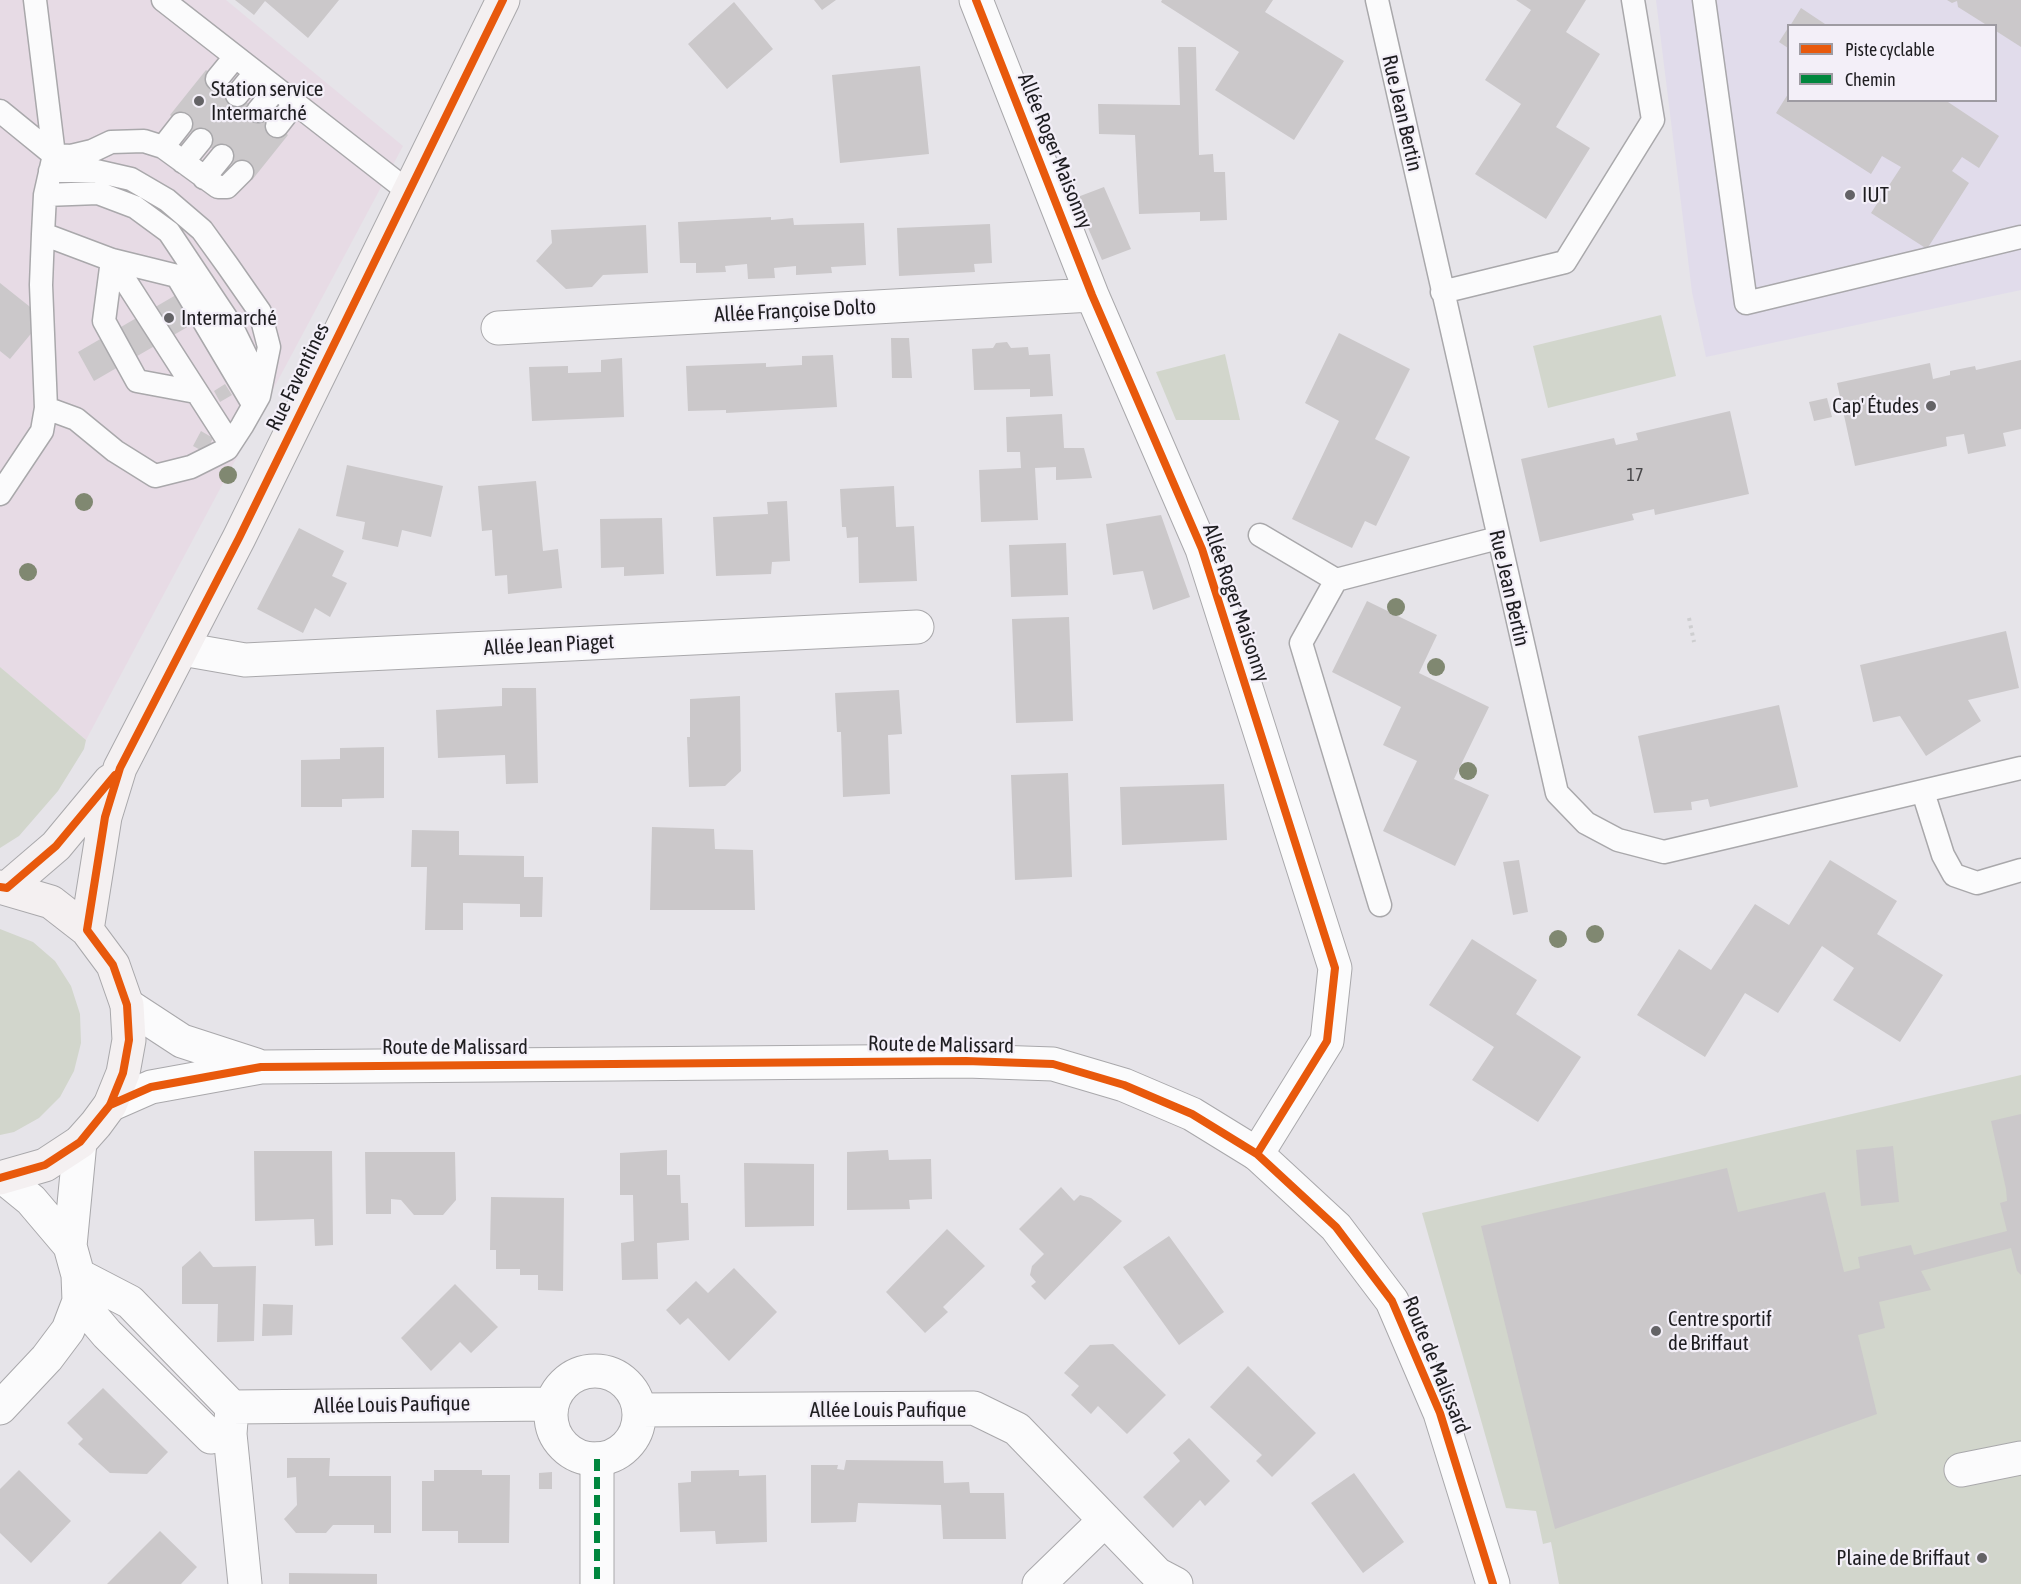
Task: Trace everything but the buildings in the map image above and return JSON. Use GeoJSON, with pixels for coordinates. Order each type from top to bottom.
{"type":"FeatureCollection","features":[{"type":"Feature","properties":{"kind":"main road","name":"Rue Faventines"},"geometry":{"type":"LineString","coordinates":[[87,930],[105,818],[120,768],[182,649],[503,0]]}},
{"type":"Feature","properties":{"kind":"main road","name":"Rue Faventines"},"geometry":{"type":"LineString","coordinates":[[4,888],[56,846],[120,768]]}},
{"type":"Feature","properties":{"kind":"main road"},"geometry":{"type":"LineString","coordinates":[[2,1178],[45,1165],[80,1142],[110,1105],[123,1073],[129,1040],[127,1005],[113,965],[87,930],[51,902],[4,888]]}},
{"type":"Feature","properties":{"kind":"street","name":"Allée Roger Maisonny"},"geometry":{"type":"LineString","coordinates":[[976,0],[1092,295],[1202,549],[1335,968],[1327,1041],[1257,1154]]}},
{"type":"Feature","properties":{"kind":"street","name":"Allée Françoise Dolto"},"geometry":{"type":"LineString","coordinates":[[498,328],[1092,295]]}},
{"type":"Feature","properties":{"kind":"street","name":"Allée Jean Piaget"},"geometry":{"type":"LineString","coordinates":[[182,649],[245,660],[917,627]]}},
{"type":"Feature","properties":{"kind":"street","name":"Route de Malissard"},"geometry":{"type":"LineString","coordinates":[[127,1005],[182,1041],[261,1066]]}},
{"type":"Feature","properties":{"kind":"street","name":"Route de Malissard"},"geometry":{"type":"LineString","coordinates":[[110,1105],[151,1087],[261,1066],[966,1061],[1053,1064],[1124,1085],[1192,1114],[1257,1154],[1336,1227],[1392,1301],[1440,1413],[1493,1584]]}},
{"type":"Feature","properties":{"kind":"street"},"geometry":{"type":"LineString","coordinates":[[0,1408],[47,1358],[68,1330],[76,1274],[80,1142]]}},
{"type":"Feature","properties":{"kind":"street","name":"Allée Louis Paufique"},"geometry":{"type":"LineString","coordinates":[[2,1178],[30,1200],[76,1274],[107,1334],[211,1437],[231,1421],[552,1404]]}},
{"type":"Feature","properties":{"kind":"street"},"geometry":{"type":"LineString","coordinates":[[590,1370],[614,1374],[633,1389],[640,1410],[636,1433],[622,1451],[597,1460],[578,1456],[557,1438],[550,1417],[552,1404],[568,1378],[590,1370]]}},
{"type":"Feature","properties":{"kind":"street","name":"Allée Louis Paufique"},"geometry":{"type":"LineString","coordinates":[[640,1410],[974,1408],[1017,1429],[1157,1574],[1176,1584]]}},
{"type":"Feature","properties":{"kind":"street"},"geometry":{"type":"LineString","coordinates":[[231,1421],[245,1584]]}},
{"type":"Feature","properties":{"kind":"street"},"geometry":{"type":"LineString","coordinates":[[1961,1470],[2021,1458]]}},
{"type":"Feature","properties":{"kind":"street"},"geometry":{"type":"LineString","coordinates":[[597,1460],[597,1584]]}},
{"type":"Feature","properties":{"kind":"street"},"geometry":{"type":"LineString","coordinates":[[1039,1584],[1105,1520]]}},
{"type":"Feature","properties":{"kind":"lane"},"geometry":{"type":"LineString","coordinates":[[0,494],[42,431],[46,408],[41,285],[45,195],[52,163],[35,0]]}},
{"type":"Feature","properties":{"kind":"lane"},"geometry":{"type":"LineString","coordinates":[[163,0],[409,192]]}},
{"type":"Feature","properties":{"kind":"lane","name":"Rue Jean Bertin"},"geometry":{"type":"LineString","coordinates":[[1377,0],[1557,793],[1586,823],[1618,840],[1664,852],[2021,768]]}},
{"type":"Feature","properties":{"kind":"lane"},"geometry":{"type":"LineString","coordinates":[[1442,292],[1565,262],[1653,120],[1633,0]]}},
{"type":"Feature","properties":{"kind":"lane"},"geometry":{"type":"LineString","coordinates":[[1704,0],[1746,303],[2021,237]]}},
{"type":"Feature","properties":{"kind":"lane"},"geometry":{"type":"LineString","coordinates":[[217,79],[235,57]]}},
{"type":"Feature","properties":{"kind":"lane"},"geometry":{"type":"LineString","coordinates":[[237,95],[255,73]]}},
{"type":"Feature","properties":{"kind":"lane"},"geometry":{"type":"LineString","coordinates":[[258,111],[276,88]]}},
{"type":"Feature","properties":{"kind":"lane"},"geometry":{"type":"LineString","coordinates":[[277,126],[295,103]]}},
{"type":"Feature","properties":{"kind":"lane"},"geometry":{"type":"LineString","coordinates":[[0,111],[52,163],[131,179],[167,200],[202,230],[260,312],[269,347],[256,400],[242,426],[227,449],[191,467],[155,476],[115,451],[76,419],[46,408]]}},
{"type":"Feature","properties":{"kind":"lane"},"geometry":{"type":"LineString","coordinates":[[163,147],[181,124]]}},
{"type":"Feature","properties":{"kind":"lane"},"geometry":{"type":"LineString","coordinates":[[52,163],[124,140],[144,141],[163,147],[218,187],[227,187],[242,172]]}},
{"type":"Feature","properties":{"kind":"lane"},"geometry":{"type":"LineString","coordinates":[[183,162],[201,140]]}},
{"type":"Feature","properties":{"kind":"lane"},"geometry":{"type":"LineString","coordinates":[[204,178],[222,156]]}},
{"type":"Feature","properties":{"kind":"lane"},"geometry":{"type":"LineString","coordinates":[[45,195],[98,193],[135,207],[169,232],[231,325],[250,364],[256,400]]}},
{"type":"Feature","properties":{"kind":"lane"},"geometry":{"type":"LineString","coordinates":[[43,234],[112,260],[177,276],[256,400]]}},
{"type":"Feature","properties":{"kind":"lane"},"geometry":{"type":"LineString","coordinates":[[112,260],[230,442]]}},
{"type":"Feature","properties":{"kind":"lane"},"geometry":{"type":"LineString","coordinates":[[112,260],[104,321],[137,381],[196,392]]}},
{"type":"Feature","properties":{"kind":"lane"},"geometry":{"type":"LineString","coordinates":[[1260,535],[1336,580],[1498,538]]}},
{"type":"Feature","properties":{"kind":"lane"},"geometry":{"type":"LineString","coordinates":[[1336,580],[1301,643],[1380,904]]}},
{"type":"Feature","properties":{"kind":"lane"},"geometry":{"type":"LineString","coordinates":[[1923,792],[1943,855],[1954,875],[1977,883],[2021,870]]}},
{"type":"Feature","properties":{"kind":"path"},"geometry":{"type":"LineString","coordinates":[[1689,618],[1694,642]]}},
{"type":"Feature","properties":{"kind":"shaded area"},"geometry":{"type":"Polygon","coordinates":[[[0,0],[226,0],[403,146],[86,740],[0,667],[0,0]]]}},
{"type":"Feature","properties":{"kind":"shaded area","name":"IUT"},"geometry":{"type":"Polygon","coordinates":[[[1656,0],[2021,0],[2021,290],[1706,357],[1692,292],[1656,0]]]}},
{"type":"Feature","properties":{"kind":"shaded area"},"geometry":{"type":"Polygon","coordinates":[[[1661,315],[1676,376],[1548,408],[1533,346],[1661,315]]]}},
{"type":"Feature","properties":{"kind":"shaded area"},"geometry":{"type":"Polygon","coordinates":[[[1225,354],[1240,420],[1176,420],[1156,372],[1225,354]]]}},
{"type":"Feature","properties":{"kind":"shaded area"},"geometry":{"type":"Polygon","coordinates":[[[0,667],[86,740],[84,749],[58,791],[19,836],[0,848],[0,667]]]}},
{"type":"Feature","properties":{"kind":"shaded area"},"geometry":{"type":"Polygon","coordinates":[[[0,929],[33,942],[55,961],[71,986],[80,1014],[81,1043],[74,1071],[60,1097],[39,1118],[14,1132],[0,1135],[0,929]]]}},
{"type":"Feature","properties":{"kind":"shaded area","name":"Centre sportif de Briffaut"},"geometry":{"type":"Polygon","coordinates":[[[2021,1075],[2021,1584],[1559,1584],[1551,1542],[1543,1544],[1536,1511],[1506,1508],[1422,1213],[2021,1075]]]}},
{"type":"Feature","properties":{"kind":"marked path"},"geometry":{"type":"LineString","coordinates":[[597,1459],[597,1584]]}},
{"type":"Feature","properties":{"kind":"cycle path"},"geometry":{"type":"LineString","coordinates":[[0,1178],[45,1165],[80,1142],[110,1105],[123,1073],[129,1040],[127,1005],[113,965],[87,930],[105,817],[120,768],[239,538],[503,0]]}},
{"type":"Feature","properties":{"kind":"cycle path"},"geometry":{"type":"LineString","coordinates":[[976,0],[1092,295],[1202,549],[1335,968],[1327,1041],[1257,1154]]}},
{"type":"Feature","properties":{"kind":"cycle path"},"geometry":{"type":"LineString","coordinates":[[0,887],[7,888],[56,846],[115,775]]}},
{"type":"Feature","properties":{"kind":"cycle path"},"geometry":{"type":"LineString","coordinates":[[110,1105],[151,1087],[261,1067],[966,1061],[1053,1064],[1124,1085],[1192,1114],[1257,1154],[1336,1227],[1392,1301],[1440,1413],[1493,1584]]}},
{"type":"Feature","properties":{"kind":"place","name":"Station service Intermarché"},"geometry":{"type":"Point","coordinates":[199,101]}},
{"type":"Feature","properties":{"kind":"place","name":"IUT"},"geometry":{"type":"Point","coordinates":[1850,195]}},
{"type":"Feature","properties":{"kind":"place","name":"Intermarché"},"geometry":{"type":"Point","coordinates":[169,318]}},
{"type":"Feature","properties":{"kind":"place","name":"Cap' Études"},"geometry":{"type":"Point","coordinates":[1931,406]}},
{"type":"Feature","properties":{"kind":"place","name":"Centre sportif de Briffaut"},"geometry":{"type":"Point","coordinates":[1656,1331]}},
{"type":"Feature","properties":{"kind":"place","name":"Plaine de Briffaut"},"geometry":{"type":"Point","coordinates":[1982,1558]}}]}
